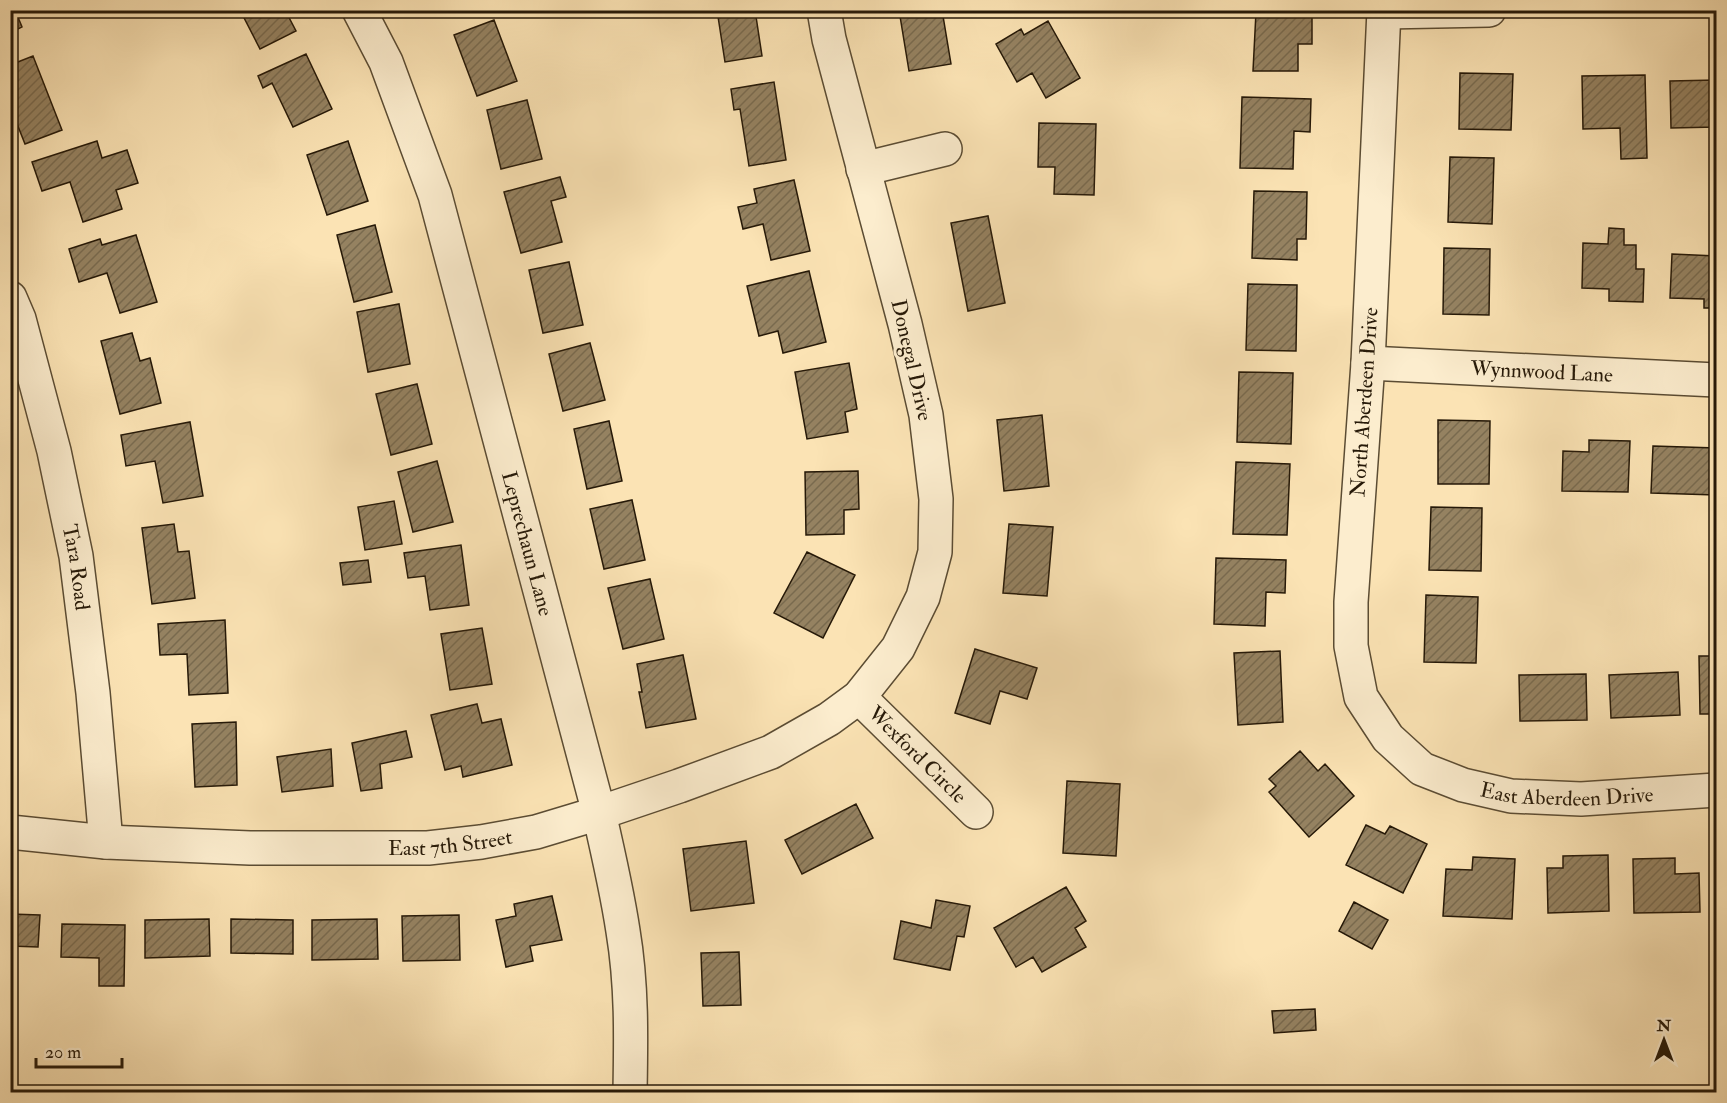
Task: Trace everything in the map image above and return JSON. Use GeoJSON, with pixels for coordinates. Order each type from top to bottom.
{"type":"FeatureCollection","features":[{"type":"Feature","properties":{"kind":"street","name":"Leprechaun Lane"},"geometry":{"type":"LineString","coordinates":[[359,10],[386,62],[435,195],[599,813],[624,932],[632,1025],[630,1092]]}},
{"type":"Feature","properties":{"kind":"street","name":"Donegal Drive"},"geometry":{"type":"LineString","coordinates":[[824,10],[829,39],[905,324],[926,416],[936,499],[935,552],[923,597],[898,648],[859,696]]}},
{"type":"Feature","properties":{"kind":"street"},"geometry":{"type":"LineString","coordinates":[[1384,11],[1489,10]]}},
{"type":"Feature","properties":{"kind":"street","name":"North Aberdeen Drive"},"geometry":{"type":"LineString","coordinates":[[1384,11],[1368,363],[1351,602],[1351,646],[1361,696],[1388,738],[1422,769]]}},
{"type":"Feature","properties":{"kind":"street"},"geometry":{"type":"LineString","coordinates":[[863,169],[945,149]]}},
{"type":"Feature","properties":{"kind":"street","name":"Tara Road"},"geometry":{"type":"LineString","coordinates":[[10,298],[19,319],[54,451],[76,556],[93,693],[106,842]]}},
{"type":"Feature","properties":{"kind":"street","name":"Wynnwood Lane"},"geometry":{"type":"LineString","coordinates":[[1368,363],[1716,380]]}},
{"type":"Feature","properties":{"kind":"street","name":"East 7th Street"},"geometry":{"type":"LineString","coordinates":[[10,832],[106,842],[249,848],[428,848],[481,843],[525,834],[599,813],[771,752],[829,719],[859,696]]}},
{"type":"Feature","properties":{"kind":"street","name":"Wexford Circle"},"geometry":{"type":"LineString","coordinates":[[859,696],[976,812]]}},
{"type":"Feature","properties":{"kind":"street","name":"East Aberdeen Drive"},"geometry":{"type":"LineString","coordinates":[[1422,769],[1463,785],[1511,796],[1581,799],[1716,790]]}},
{"type":"Feature","properties":{"kind":"building"},"geometry":{"type":"Polygon","coordinates":[[[10,10],[15,10],[22,27],[10,33],[10,10]]]}},
{"type":"Feature","properties":{"kind":"building"},"geometry":{"type":"Polygon","coordinates":[[[240,10],[285,10],[296,31],[260,49],[240,10]]]}},
{"type":"Feature","properties":{"kind":"building"},"geometry":{"type":"Polygon","coordinates":[[[442,10],[455,10],[444,16],[442,10]]]}},
{"type":"Feature","properties":{"kind":"building"},"geometry":{"type":"Polygon","coordinates":[[[717,10],[755,10],[762,56],[725,62],[717,10]]]}},
{"type":"Feature","properties":{"kind":"building"},"geometry":{"type":"Polygon","coordinates":[[[899,10],[942,10],[951,64],[909,71],[899,10]]]}},
{"type":"Feature","properties":{"kind":"building"},"geometry":{"type":"Polygon","coordinates":[[[1312,10],[1312,44],[1298,44],[1298,71],[1253,71],[1256,12],[1312,10]]]}},
{"type":"Feature","properties":{"kind":"building"},"geometry":{"type":"Polygon","coordinates":[[[494,20],[517,81],[477,96],[454,35],[494,20]]]}},
{"type":"Feature","properties":{"kind":"building"},"geometry":{"type":"Polygon","coordinates":[[[1048,21],[1080,78],[1046,98],[1032,73],[1017,82],[996,44],[1021,29],[1024,35],[1048,21]]]}},
{"type":"Feature","properties":{"kind":"building"},"geometry":{"type":"Polygon","coordinates":[[[306,54],[332,109],[293,127],[272,83],[263,88],[258,76],[306,54]]]}},
{"type":"Feature","properties":{"kind":"building"},"geometry":{"type":"Polygon","coordinates":[[[33,56],[62,130],[25,144],[10,106],[10,65],[33,56]]]}},
{"type":"Feature","properties":{"kind":"building"},"geometry":{"type":"Polygon","coordinates":[[[1460,73],[1513,74],[1511,130],[1459,129],[1460,73]]]}},
{"type":"Feature","properties":{"kind":"building"},"geometry":{"type":"Polygon","coordinates":[[[1645,75],[1647,158],[1621,159],[1620,128],[1583,129],[1582,76],[1645,75]]]}},
{"type":"Feature","properties":{"kind":"building"},"geometry":{"type":"Polygon","coordinates":[[[1716,80],[1716,127],[1671,128],[1670,81],[1716,80]]]}},
{"type":"Feature","properties":{"kind":"building"},"geometry":{"type":"Polygon","coordinates":[[[774,82],[786,160],[749,166],[740,109],[734,110],[731,89],[774,82]]]}},
{"type":"Feature","properties":{"kind":"building"},"geometry":{"type":"Polygon","coordinates":[[[1242,97],[1311,99],[1310,132],[1294,131],[1293,169],[1240,168],[1242,97]]]}},
{"type":"Feature","properties":{"kind":"building"},"geometry":{"type":"Polygon","coordinates":[[[527,100],[542,159],[501,169],[487,110],[527,100]]]}},
{"type":"Feature","properties":{"kind":"building"},"geometry":{"type":"Polygon","coordinates":[[[1039,123],[1096,124],[1094,195],[1054,194],[1055,167],[1038,167],[1039,123]]]}},
{"type":"Feature","properties":{"kind":"building"},"geometry":{"type":"Polygon","coordinates":[[[97,141],[102,158],[127,150],[138,183],[116,190],[122,209],[83,222],[70,182],[42,191],[32,162],[97,141]]]}},
{"type":"Feature","properties":{"kind":"building"},"geometry":{"type":"Polygon","coordinates":[[[348,141],[368,201],[327,215],[307,155],[348,141]]]}},
{"type":"Feature","properties":{"kind":"building"},"geometry":{"type":"Polygon","coordinates":[[[1450,157],[1494,158],[1492,224],[1448,222],[1450,157]]]}},
{"type":"Feature","properties":{"kind":"building"},"geometry":{"type":"Polygon","coordinates":[[[560,177],[566,197],[551,201],[562,242],[521,253],[504,192],[560,177]]]}},
{"type":"Feature","properties":{"kind":"building"},"geometry":{"type":"Polygon","coordinates":[[[794,180],[810,251],[771,260],[763,224],[743,229],[738,207],[757,203],[754,189],[794,180]]]}},
{"type":"Feature","properties":{"kind":"building"},"geometry":{"type":"Polygon","coordinates":[[[1254,191],[1307,192],[1306,239],[1297,239],[1297,260],[1252,258],[1254,191]]]}},
{"type":"Feature","properties":{"kind":"building"},"geometry":{"type":"Polygon","coordinates":[[[988,216],[1005,303],[968,311],[951,223],[988,216]]]}},
{"type":"Feature","properties":{"kind":"building"},"geometry":{"type":"Polygon","coordinates":[[[375,225],[392,292],[354,302],[337,235],[375,225]]]}},
{"type":"Feature","properties":{"kind":"building"},"geometry":{"type":"Polygon","coordinates":[[[1609,228],[1624,229],[1624,245],[1636,245],[1636,269],[1644,269],[1643,302],[1609,301],[1609,289],[1582,288],[1583,243],[1608,244],[1609,228]]]}},
{"type":"Feature","properties":{"kind":"building"},"geometry":{"type":"Polygon","coordinates":[[[136,235],[157,302],[120,313],[107,273],[79,282],[69,249],[100,239],[102,245],[136,235]]]}},
{"type":"Feature","properties":{"kind":"building"},"geometry":{"type":"Polygon","coordinates":[[[1444,248],[1490,249],[1489,315],[1443,314],[1444,248]]]}},
{"type":"Feature","properties":{"kind":"building"},"geometry":{"type":"Polygon","coordinates":[[[1672,254],[1716,256],[1716,308],[1704,308],[1704,299],[1670,298],[1672,254]]]}},
{"type":"Feature","properties":{"kind":"building"},"geometry":{"type":"Polygon","coordinates":[[[569,262],[583,325],[543,333],[529,270],[569,262]]]}},
{"type":"Feature","properties":{"kind":"building"},"geometry":{"type":"Polygon","coordinates":[[[809,271],[826,342],[783,353],[778,331],[759,336],[747,286],[809,271]]]}},
{"type":"Feature","properties":{"kind":"building"},"geometry":{"type":"Polygon","coordinates":[[[1248,284],[1297,285],[1296,351],[1246,350],[1248,284]]]}},
{"type":"Feature","properties":{"kind":"building"},"geometry":{"type":"Polygon","coordinates":[[[399,304],[410,364],[368,372],[357,312],[399,304]]]}},
{"type":"Feature","properties":{"kind":"building"},"geometry":{"type":"Polygon","coordinates":[[[132,333],[140,361],[150,358],[161,403],[120,414],[101,341],[132,333]]]}},
{"type":"Feature","properties":{"kind":"building"},"geometry":{"type":"Polygon","coordinates":[[[590,343],[605,400],[563,411],[549,354],[590,343]]]}},
{"type":"Feature","properties":{"kind":"building"},"geometry":{"type":"Polygon","coordinates":[[[849,363],[857,409],[845,412],[848,432],[807,439],[795,372],[849,363]]]}},
{"type":"Feature","properties":{"kind":"building"},"geometry":{"type":"Polygon","coordinates":[[[1239,372],[1293,373],[1291,444],[1237,442],[1239,372]]]}},
{"type":"Feature","properties":{"kind":"building"},"geometry":{"type":"Polygon","coordinates":[[[417,384],[432,444],[391,455],[376,394],[417,384]]]}},
{"type":"Feature","properties":{"kind":"building"},"geometry":{"type":"Polygon","coordinates":[[[1042,415],[1049,486],[1004,491],[997,420],[1042,415]]]}},
{"type":"Feature","properties":{"kind":"building"},"geometry":{"type":"Polygon","coordinates":[[[1438,420],[1490,421],[1489,484],[1438,484],[1438,420]]]}},
{"type":"Feature","properties":{"kind":"building"},"geometry":{"type":"Polygon","coordinates":[[[609,421],[622,481],[587,489],[574,429],[609,421]]]}},
{"type":"Feature","properties":{"kind":"building"},"geometry":{"type":"Polygon","coordinates":[[[190,422],[203,496],[163,503],[155,461],[126,466],[121,435],[190,422]]]}},
{"type":"Feature","properties":{"kind":"building"},"geometry":{"type":"Polygon","coordinates":[[[1589,440],[1630,441],[1628,492],[1562,491],[1563,451],[1589,452],[1589,440]]]}},
{"type":"Feature","properties":{"kind":"building"},"geometry":{"type":"Polygon","coordinates":[[[1653,446],[1716,448],[1716,495],[1651,493],[1653,446]]]}},
{"type":"Feature","properties":{"kind":"building"},"geometry":{"type":"Polygon","coordinates":[[[437,461],[453,522],[413,532],[398,472],[437,461]]]}},
{"type":"Feature","properties":{"kind":"building"},"geometry":{"type":"Polygon","coordinates":[[[1236,462],[1290,464],[1287,535],[1233,534],[1236,462]]]}},
{"type":"Feature","properties":{"kind":"building"},"geometry":{"type":"Polygon","coordinates":[[[858,471],[859,509],[844,510],[844,534],[806,535],[805,472],[858,471]]]}},
{"type":"Feature","properties":{"kind":"building"},"geometry":{"type":"Polygon","coordinates":[[[632,500],[645,560],[604,569],[590,509],[632,500]]]}},
{"type":"Feature","properties":{"kind":"building"},"geometry":{"type":"Polygon","coordinates":[[[394,501],[402,544],[365,550],[358,507],[394,501]]]}},
{"type":"Feature","properties":{"kind":"building"},"geometry":{"type":"Polygon","coordinates":[[[1431,507],[1482,508],[1481,571],[1429,570],[1431,507]]]}},
{"type":"Feature","properties":{"kind":"building"},"geometry":{"type":"Polygon","coordinates":[[[174,524],[178,552],[189,551],[195,598],[152,604],[142,528],[174,524]]]}},
{"type":"Feature","properties":{"kind":"building"},"geometry":{"type":"Polygon","coordinates":[[[1009,524],[1053,527],[1047,596],[1003,593],[1009,524]]]}},
{"type":"Feature","properties":{"kind":"building"},"geometry":{"type":"Polygon","coordinates":[[[461,545],[469,605],[430,610],[425,576],[408,578],[404,553],[461,545]]]}},
{"type":"Feature","properties":{"kind":"building"},"geometry":{"type":"Polygon","coordinates":[[[807,552],[855,575],[823,638],[774,613],[807,552]]]}},
{"type":"Feature","properties":{"kind":"building"},"geometry":{"type":"Polygon","coordinates":[[[1216,558],[1286,560],[1285,593],[1266,592],[1265,626],[1214,624],[1216,558]]]}},
{"type":"Feature","properties":{"kind":"building"},"geometry":{"type":"Polygon","coordinates":[[[368,560],[371,582],[343,585],[340,563],[368,560]]]}},
{"type":"Feature","properties":{"kind":"building"},"geometry":{"type":"Polygon","coordinates":[[[650,579],[664,639],[623,649],[608,588],[650,579]]]}},
{"type":"Feature","properties":{"kind":"building"},"geometry":{"type":"Polygon","coordinates":[[[1426,595],[1478,597],[1476,663],[1424,662],[1426,595]]]}},
{"type":"Feature","properties":{"kind":"building"},"geometry":{"type":"Polygon","coordinates":[[[225,620],[228,693],[189,695],[187,654],[160,655],[158,624],[225,620]]]}},
{"type":"Feature","properties":{"kind":"building"},"geometry":{"type":"Polygon","coordinates":[[[482,628],[492,684],[450,690],[441,634],[482,628]]]}},
{"type":"Feature","properties":{"kind":"building"},"geometry":{"type":"Polygon","coordinates":[[[975,649],[1037,668],[1027,699],[1000,691],[990,724],[955,713],[975,649]]]}},
{"type":"Feature","properties":{"kind":"building"},"geometry":{"type":"Polygon","coordinates":[[[1280,651],[1283,722],[1238,725],[1234,653],[1280,651]]]}},
{"type":"Feature","properties":{"kind":"building"},"geometry":{"type":"Polygon","coordinates":[[[683,655],[696,719],[646,728],[639,692],[642,692],[637,664],[683,655]]]}},
{"type":"Feature","properties":{"kind":"building"},"geometry":{"type":"Polygon","coordinates":[[[1699,656],[1716,656],[1716,714],[1700,714],[1699,656]]]}},
{"type":"Feature","properties":{"kind":"building"},"geometry":{"type":"Polygon","coordinates":[[[1678,672],[1680,715],[1611,718],[1609,675],[1678,672]]]}},
{"type":"Feature","properties":{"kind":"building"},"geometry":{"type":"Polygon","coordinates":[[[1586,674],[1587,720],[1520,721],[1519,675],[1586,674]]]}},
{"type":"Feature","properties":{"kind":"building"},"geometry":{"type":"Polygon","coordinates":[[[477,704],[482,723],[501,719],[512,765],[463,777],[461,766],[445,770],[431,715],[477,704]]]}},
{"type":"Feature","properties":{"kind":"building"},"geometry":{"type":"Polygon","coordinates":[[[236,722],[237,785],[195,787],[192,724],[236,722]]]}},
{"type":"Feature","properties":{"kind":"building"},"geometry":{"type":"Polygon","coordinates":[[[406,731],[412,757],[380,764],[382,788],[361,791],[352,743],[406,731]]]}},
{"type":"Feature","properties":{"kind":"building"},"geometry":{"type":"Polygon","coordinates":[[[331,749],[333,786],[282,792],[277,757],[331,749]]]}},
{"type":"Feature","properties":{"kind":"building"},"geometry":{"type":"Polygon","coordinates":[[[1300,751],[1318,771],[1325,764],[1354,796],[1309,837],[1269,792],[1276,786],[1269,779],[1300,751]]]}},
{"type":"Feature","properties":{"kind":"building"},"geometry":{"type":"Polygon","coordinates":[[[1067,781],[1120,784],[1116,856],[1063,853],[1067,781]]]}},
{"type":"Feature","properties":{"kind":"building"},"geometry":{"type":"Polygon","coordinates":[[[856,804],[873,838],[802,874],[785,840],[856,804]]]}},
{"type":"Feature","properties":{"kind":"building"},"geometry":{"type":"Polygon","coordinates":[[[1366,825],[1385,834],[1390,826],[1427,844],[1403,893],[1346,865],[1366,825]]]}},
{"type":"Feature","properties":{"kind":"building"},"geometry":{"type":"Polygon","coordinates":[[[746,841],[754,903],[691,911],[683,849],[746,841]]]}},
{"type":"Feature","properties":{"kind":"building"},"geometry":{"type":"Polygon","coordinates":[[[1608,855],[1609,911],[1548,913],[1547,868],[1563,868],[1563,856],[1608,855]]]}},
{"type":"Feature","properties":{"kind":"building"},"geometry":{"type":"Polygon","coordinates":[[[1473,857],[1515,859],[1512,919],[1443,916],[1446,869],[1472,870],[1473,857]]]}},
{"type":"Feature","properties":{"kind":"building"},"geometry":{"type":"Polygon","coordinates":[[[1675,858],[1675,874],[1699,873],[1700,912],[1634,913],[1633,859],[1675,858]]]}},
{"type":"Feature","properties":{"kind":"building"},"geometry":{"type":"Polygon","coordinates":[[[1066,887],[1086,921],[1075,928],[1086,947],[1042,972],[1033,957],[1016,967],[994,928],[1066,887]]]}},
{"type":"Feature","properties":{"kind":"building"},"geometry":{"type":"Polygon","coordinates":[[[552,896],[562,940],[530,946],[533,961],[506,967],[496,920],[516,916],[514,904],[552,896]]]}},
{"type":"Feature","properties":{"kind":"building"},"geometry":{"type":"Polygon","coordinates":[[[936,900],[970,906],[964,937],[957,936],[950,970],[894,959],[901,921],[931,928],[936,900]]]}},
{"type":"Feature","properties":{"kind":"building"},"geometry":{"type":"Polygon","coordinates":[[[1354,902],[1388,920],[1372,949],[1339,931],[1354,902]]]}},
{"type":"Feature","properties":{"kind":"building"},"geometry":{"type":"Polygon","coordinates":[[[10,914],[40,915],[38,947],[10,946],[10,914]]]}},
{"type":"Feature","properties":{"kind":"building"},"geometry":{"type":"Polygon","coordinates":[[[459,915],[460,960],[403,961],[402,916],[459,915]]]}},
{"type":"Feature","properties":{"kind":"building"},"geometry":{"type":"Polygon","coordinates":[[[209,919],[210,956],[145,958],[145,920],[209,919]]]}},
{"type":"Feature","properties":{"kind":"building"},"geometry":{"type":"Polygon","coordinates":[[[231,919],[293,920],[293,954],[231,953],[231,919]]]}},
{"type":"Feature","properties":{"kind":"building"},"geometry":{"type":"Polygon","coordinates":[[[377,919],[378,959],[312,960],[312,920],[377,919]]]}},
{"type":"Feature","properties":{"kind":"building"},"geometry":{"type":"Polygon","coordinates":[[[62,924],[125,925],[124,986],[99,986],[99,958],[61,957],[62,924]]]}},
{"type":"Feature","properties":{"kind":"building"},"geometry":{"type":"Polygon","coordinates":[[[739,952],[741,1005],[703,1006],[701,953],[739,952]]]}},
{"type":"Feature","properties":{"kind":"building"},"geometry":{"type":"Polygon","coordinates":[[[1315,1009],[1316,1030],[1274,1033],[1272,1011],[1315,1009]]]}}]}
